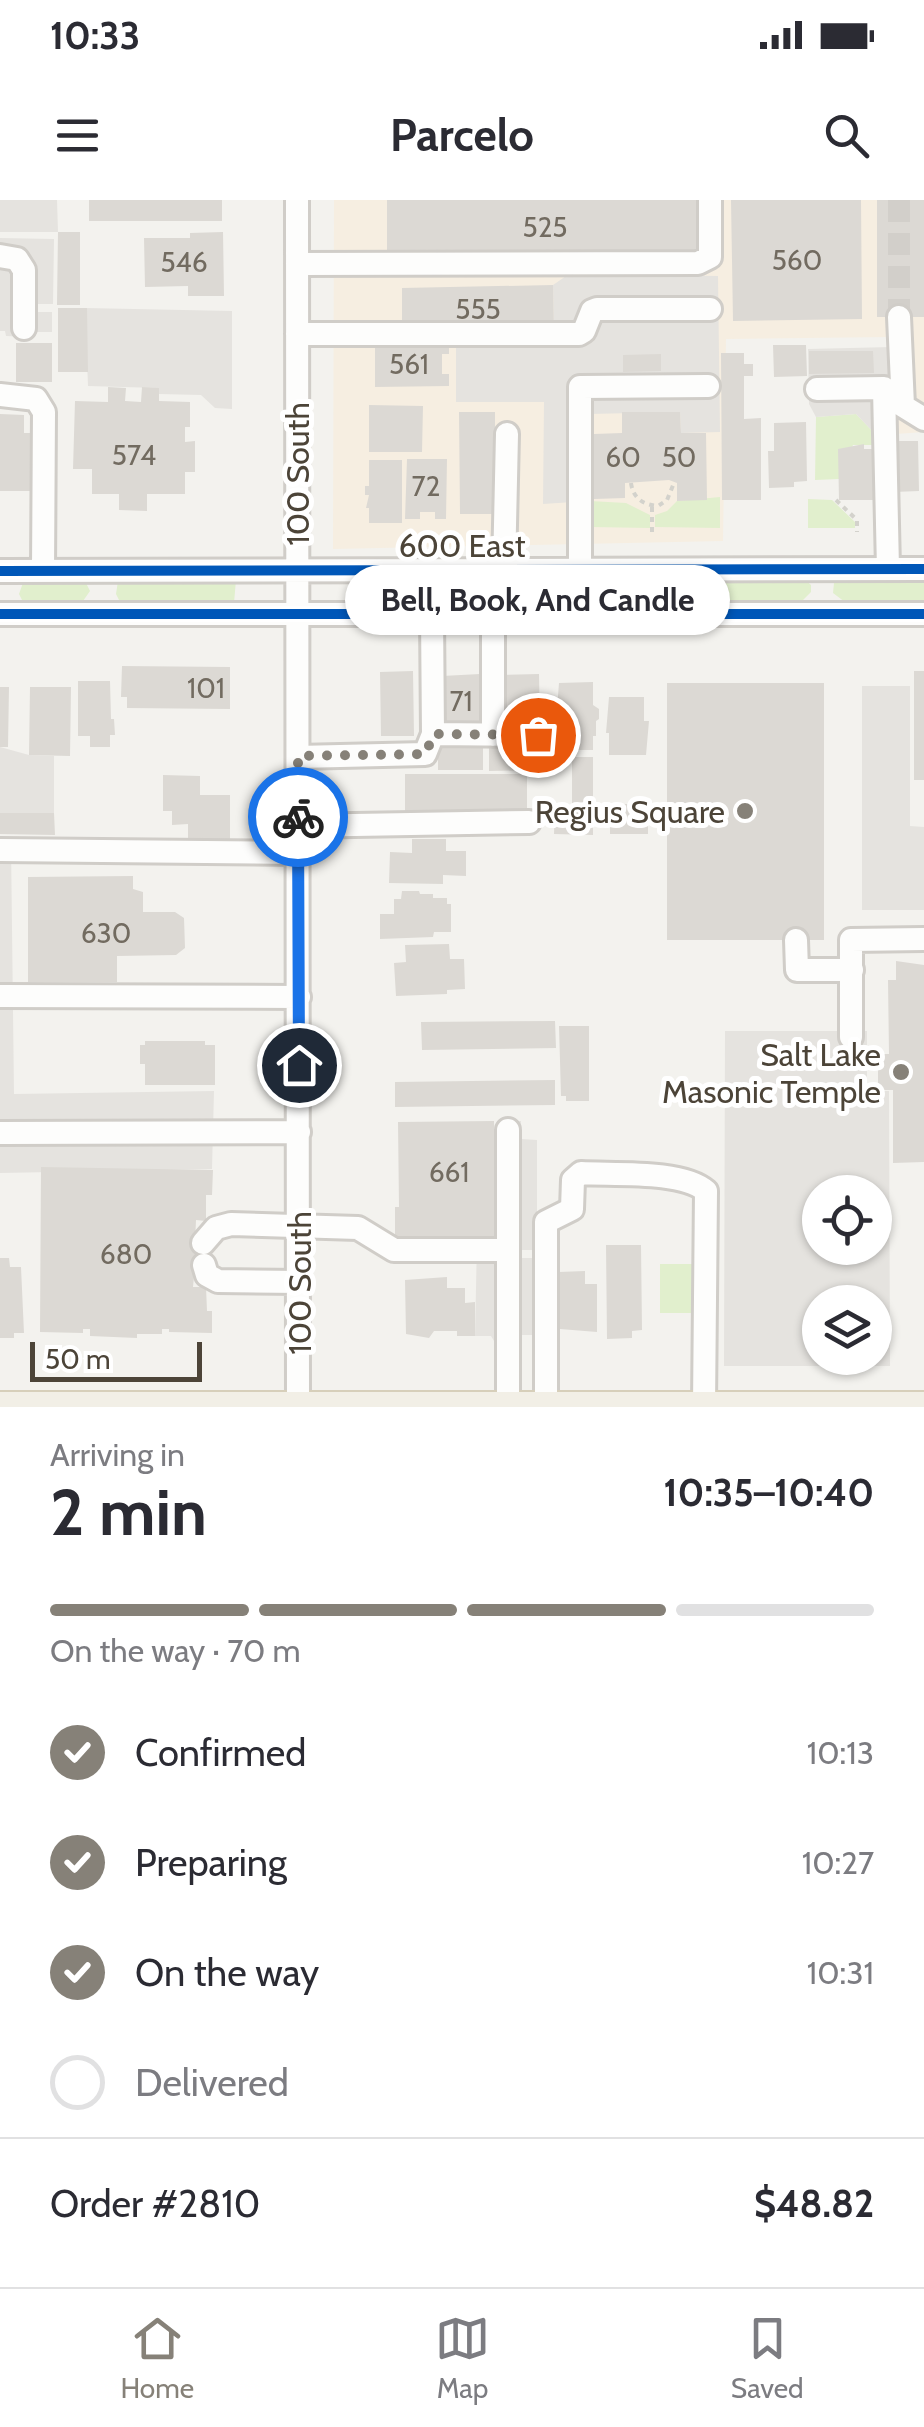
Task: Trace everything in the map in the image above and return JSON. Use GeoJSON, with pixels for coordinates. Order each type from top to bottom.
{"type":"FeatureCollection","features":[{"type":"Feature","properties":{"kind":"main road"},"geometry":{"type":"LineString","coordinates":[[0,1406],[924,1406]]}},
{"type":"Feature","properties":{"kind":"street","name":"100 South"},"geometry":{"type":"LineString","coordinates":[[297,200],[298,1407]]}},
{"type":"Feature","properties":{"kind":"street"},"geometry":{"type":"LineString","coordinates":[[297,264],[698,263],[710,257],[710,200]]}},
{"type":"Feature","properties":{"kind":"street"},"geometry":{"type":"LineString","coordinates":[[0,256],[17,259],[24,270],[24,328]]}},
{"type":"Feature","properties":{"kind":"street"},"geometry":{"type":"LineString","coordinates":[[297,334],[578,334],[584,331],[592,311],[598,309],[710,309]]}},
{"type":"Feature","properties":{"kind":"street"},"geometry":{"type":"LineString","coordinates":[[899,317],[904,406],[924,419]]}},
{"type":"Feature","properties":{"kind":"street"},"geometry":{"type":"LineString","coordinates":[[580,615],[580,387],[708,386]]}},
{"type":"Feature","properties":{"kind":"street"},"geometry":{"type":"LineString","coordinates":[[817,388],[884,388],[888,569]]}},
{"type":"Feature","properties":{"kind":"street"},"geometry":{"type":"LineString","coordinates":[[0,395],[36,399],[44,412],[43,572]]}},
{"type":"Feature","properties":{"kind":"street"},"geometry":{"type":"LineString","coordinates":[[504,570],[507,434]]}},
{"type":"Feature","properties":{"kind":"street"},"geometry":{"type":"LineString","coordinates":[[824,569],[824,614]]}},
{"type":"Feature","properties":{"kind":"street","name":"600 East"},"geometry":{"type":"LineString","coordinates":[[5,571],[924,569]]}},
{"type":"Feature","properties":{"kind":"street"},"geometry":{"type":"LineString","coordinates":[[5,571],[5,614],[924,614]]}},
{"type":"Feature","properties":{"kind":"street"},"geometry":{"type":"LineString","coordinates":[[104,572],[104,614]]}},
{"type":"Feature","properties":{"kind":"street"},"geometry":{"type":"LineString","coordinates":[[298,756],[426,754],[433,734],[432,615]]}},
{"type":"Feature","properties":{"kind":"street"},"geometry":{"type":"LineString","coordinates":[[493,615],[493,735]]}},
{"type":"Feature","properties":{"kind":"street"},"geometry":{"type":"LineString","coordinates":[[433,734],[538,735]]}},
{"type":"Feature","properties":{"kind":"street"},"geometry":{"type":"LineString","coordinates":[[298,826],[529,822]]}},
{"type":"Feature","properties":{"kind":"street"},"geometry":{"type":"LineString","coordinates":[[0,850],[298,852]]}},
{"type":"Feature","properties":{"kind":"street"},"geometry":{"type":"LineString","coordinates":[[851,1037],[852,940],[924,939]]}},
{"type":"Feature","properties":{"kind":"street"},"geometry":{"type":"LineString","coordinates":[[796,940],[797,970],[852,970]]}},
{"type":"Feature","properties":{"kind":"street"},"geometry":{"type":"LineString","coordinates":[[0,996],[299,997]]}},
{"type":"Feature","properties":{"kind":"street"},"geometry":{"type":"LineString","coordinates":[[508,1130],[508,1406]]}},
{"type":"Feature","properties":{"kind":"street"},"geometry":{"type":"LineString","coordinates":[[0,1133],[299,1132]]}},
{"type":"Feature","properties":{"kind":"street"},"geometry":{"type":"LineString","coordinates":[[546,1406],[546,1222],[572,1209],[573,1180],[581,1174],[674,1178],[693,1182],[706,1191],[704,1406]]}},
{"type":"Feature","properties":{"kind":"street"},"geometry":{"type":"LineString","coordinates":[[299,1282],[218,1282],[207,1275],[204,1254],[216,1228],[231,1224],[358,1228],[394,1250],[508,1250]]}},
{"type":"Feature","properties":{"kind":"path"},"geometry":{"type":"LineString","coordinates":[[630,483],[641,502],[652,505],[667,500],[674,483]]}},
{"type":"Feature","properties":{"kind":"path"},"geometry":{"type":"LineString","coordinates":[[836,500],[857,520],[857,532]]}},
{"type":"Feature","properties":{"kind":"path"},"geometry":{"type":"LineString","coordinates":[[652,505],[652,532]]}},
{"type":"Feature","properties":{"kind":"shaded area"},"geometry":{"type":"Polygon","coordinates":[[[0,200],[57,200],[58,232],[0,232],[0,200]]]}},
{"type":"Feature","properties":{"kind":"shaded area"},"geometry":{"type":"Polygon","coordinates":[[[334,200],[924,200],[924,432],[896,434],[892,337],[726,339],[723,541],[333,549],[334,200]]]}},
{"type":"Feature","properties":{"kind":"shaded area"},"geometry":{"type":"Polygon","coordinates":[[[0,238],[54,239],[53,304],[33,304],[33,312],[52,312],[52,332],[32,332],[31,337],[6,336],[5,331],[0,331],[0,238]]]}},
{"type":"Feature","properties":{"kind":"shaded area"},"geometry":{"type":"Polygon","coordinates":[[[569,274],[718,276],[720,432],[681,433],[680,412],[589,414],[588,501],[543,504],[544,402],[456,402],[456,345],[544,345],[554,329],[553,285],[569,274]]]}},
{"type":"Feature","properties":{"kind":"shaded area"},"geometry":{"type":"Polygon","coordinates":[[[85,308],[232,311],[232,409],[215,408],[201,395],[159,394],[158,388],[88,386],[85,308]]]}},
{"type":"Feature","properties":{"kind":"shaded area"},"geometry":{"type":"Polygon","coordinates":[[[892,347],[892,436],[878,437],[856,414],[816,417],[809,404],[808,349],[892,347]]]}},
{"type":"Feature","properties":{"kind":"shaded area"},"geometry":{"type":"Polygon","coordinates":[[[862,686],[910,686],[910,826],[924,827],[924,910],[862,910],[862,686]]]}},
{"type":"Feature","properties":{"kind":"shaded area"},"geometry":{"type":"Polygon","coordinates":[[[0,747],[29,755],[54,756],[54,813],[0,813],[0,747]]]}},
{"type":"Feature","properties":{"kind":"shaded area"},"geometry":{"type":"Polygon","coordinates":[[[0,845],[11,845],[14,1094],[214,1091],[212,1169],[0,1173],[0,845]]]}},
{"type":"Feature","properties":{"kind":"shaded area"},"geometry":{"type":"Polygon","coordinates":[[[725,1031],[867,1031],[867,1091],[889,1091],[889,1175],[802,1175],[802,1265],[890,1265],[890,1285],[802,1285],[802,1366],[724,1366],[725,1031]]]}},
{"type":"Feature","properties":{"kind":"shaded area"},"geometry":{"type":"Polygon","coordinates":[[[497,1121],[521,1121],[521,1139],[537,1140],[537,1250],[517,1250],[517,1258],[538,1258],[538,1335],[515,1335],[515,1363],[495,1363],[491,1336],[475,1336],[477,1240],[495,1239],[497,1121]]]}},
{"type":"Feature","properties":{"kind":"green space"},"geometry":{"type":"Polygon","coordinates":[[[856,414],[878,437],[878,445],[853,445],[839,479],[815,480],[816,417],[856,414]]]}},
{"type":"Feature","properties":{"kind":"green space"},"geometry":{"type":"Polygon","coordinates":[[[720,497],[720,528],[655,527],[655,515],[667,511],[677,501],[720,497]]]}},
{"type":"Feature","properties":{"kind":"green space"},"geometry":{"type":"Polygon","coordinates":[[[808,499],[832,500],[855,522],[855,528],[808,528],[808,499]]]}},
{"type":"Feature","properties":{"kind":"green space"},"geometry":{"type":"Polygon","coordinates":[[[590,501],[626,503],[650,515],[650,528],[591,527],[590,501]]]}},
{"type":"Feature","properties":{"kind":"green space"},"geometry":{"type":"Polygon","coordinates":[[[924,577],[924,602],[845,602],[833,593],[838,579],[924,577]]]}},
{"type":"Feature","properties":{"kind":"green space"},"geometry":{"type":"Polygon","coordinates":[[[367,578],[567,580],[569,594],[562,602],[374,603],[368,602],[367,578]]]}},
{"type":"Feature","properties":{"kind":"green space"},"geometry":{"type":"Polygon","coordinates":[[[803,578],[811,585],[811,592],[801,602],[603,603],[593,595],[592,586],[596,580],[803,578]]]}},
{"type":"Feature","properties":{"kind":"green space"},"geometry":{"type":"Polygon","coordinates":[[[24,580],[85,581],[90,591],[83,601],[23,602],[19,594],[24,580]]]}},
{"type":"Feature","properties":{"kind":"green space"},"geometry":{"type":"Polygon","coordinates":[[[236,580],[234,603],[126,603],[120,602],[116,594],[118,581],[236,580]]]}},
{"type":"Feature","properties":{"kind":"green space"},"geometry":{"type":"Polygon","coordinates":[[[660,1264],[692,1264],[692,1313],[660,1313],[660,1264]]]}},
{"type":"Feature","properties":{"kind":"building"},"geometry":{"type":"Polygon","coordinates":[[[89,200],[222,200],[222,221],[89,221],[89,200]]]}},
{"type":"Feature","properties":{"kind":"building"},"geometry":{"type":"Polygon","coordinates":[[[387,200],[702,200],[702,255],[387,253],[387,200]]]}},
{"type":"Feature","properties":{"kind":"building"},"geometry":{"type":"Polygon","coordinates":[[[731,200],[861,200],[862,319],[733,321],[731,200]]]}},
{"type":"Feature","properties":{"kind":"building"},"geometry":{"type":"Polygon","coordinates":[[[877,200],[924,200],[924,317],[877,317],[877,200]]]}},
{"type":"Feature","properties":{"kind":"building"},"geometry":{"type":"Polygon","coordinates":[[[58,232],[80,232],[80,305],[57,305],[58,232]]]}},
{"type":"Feature","properties":{"kind":"building"},"geometry":{"type":"Polygon","coordinates":[[[223,232],[224,296],[188,296],[188,286],[145,287],[144,238],[190,238],[190,233],[223,232]]]}},
{"type":"Feature","properties":{"kind":"building"},"geometry":{"type":"Polygon","coordinates":[[[553,285],[554,329],[402,332],[402,288],[553,285]]]}},
{"type":"Feature","properties":{"kind":"building"},"geometry":{"type":"Polygon","coordinates":[[[58,308],[87,308],[88,372],[58,372],[58,308]]]}},
{"type":"Feature","properties":{"kind":"building"},"geometry":{"type":"Polygon","coordinates":[[[375,339],[449,343],[449,354],[442,354],[442,374],[449,374],[449,386],[375,387],[375,339]]]}},
{"type":"Feature","properties":{"kind":"building"},"geometry":{"type":"Polygon","coordinates":[[[16,343],[52,343],[52,382],[16,382],[16,343]]]}},
{"type":"Feature","properties":{"kind":"building"},"geometry":{"type":"Polygon","coordinates":[[[773,345],[806,345],[807,376],[774,377],[773,345]]]}},
{"type":"Feature","properties":{"kind":"building"},"geometry":{"type":"Polygon","coordinates":[[[809,351],[873,351],[874,373],[809,374],[809,351]]]}},
{"type":"Feature","properties":{"kind":"building"},"geometry":{"type":"Polygon","coordinates":[[[721,353],[744,353],[744,364],[753,364],[753,376],[744,376],[744,419],[761,418],[761,500],[722,500],[721,353]]]}},
{"type":"Feature","properties":{"kind":"building"},"geometry":{"type":"Polygon","coordinates":[[[661,354],[661,371],[623,372],[623,355],[661,354]]]}},
{"type":"Feature","properties":{"kind":"building"},"geometry":{"type":"Polygon","coordinates":[[[108,387],[126,388],[125,401],[141,402],[142,387],[159,388],[159,401],[190,402],[190,427],[185,427],[185,442],[195,441],[195,472],[185,472],[185,494],[147,494],[147,511],[119,510],[119,494],[92,494],[92,469],[73,469],[75,401],[108,402],[108,387]]]}},
{"type":"Feature","properties":{"kind":"building"},"geometry":{"type":"Polygon","coordinates":[[[369,405],[423,406],[422,452],[369,452],[369,405]]]}},
{"type":"Feature","properties":{"kind":"building"},"geometry":{"type":"Polygon","coordinates":[[[459,412],[495,412],[495,514],[460,514],[459,412]]]}},
{"type":"Feature","properties":{"kind":"building"},"geometry":{"type":"Polygon","coordinates":[[[622,412],[680,412],[681,433],[706,433],[707,500],[677,501],[677,483],[669,480],[625,483],[625,498],[594,499],[594,434],[622,433],[622,412]]]}},
{"type":"Feature","properties":{"kind":"building"},"geometry":{"type":"Polygon","coordinates":[[[0,414],[24,415],[24,433],[33,433],[37,491],[0,491],[0,414]]]}},
{"type":"Feature","properties":{"kind":"building"},"geometry":{"type":"Polygon","coordinates":[[[806,422],[807,481],[794,482],[794,487],[769,488],[768,451],[774,451],[774,423],[806,422]]]}},
{"type":"Feature","properties":{"kind":"building"},"geometry":{"type":"Polygon","coordinates":[[[893,441],[918,441],[919,491],[894,492],[893,441]]]}},
{"type":"Feature","properties":{"kind":"building"},"geometry":{"type":"Polygon","coordinates":[[[864,444],[864,449],[874,449],[875,500],[839,500],[838,449],[864,444]]]}},
{"type":"Feature","properties":{"kind":"building"},"geometry":{"type":"Polygon","coordinates":[[[407,459],[447,459],[446,519],[435,519],[435,512],[420,512],[420,519],[405,519],[407,459]]]}},
{"type":"Feature","properties":{"kind":"building"},"geometry":{"type":"Polygon","coordinates":[[[369,460],[402,460],[402,523],[369,523],[369,495],[365,495],[365,486],[369,486],[369,460]]]}},
{"type":"Feature","properties":{"kind":"building"},"geometry":{"type":"Polygon","coordinates":[[[122,666],[230,667],[230,709],[127,708],[127,697],[121,697],[122,666]]]}},
{"type":"Feature","properties":{"kind":"building"},"geometry":{"type":"Polygon","coordinates":[[[413,671],[414,736],[381,736],[380,672],[413,671]]]}},
{"type":"Feature","properties":{"kind":"building"},"geometry":{"type":"Polygon","coordinates":[[[914,671],[924,671],[924,780],[914,780],[914,671]]]}},
{"type":"Feature","properties":{"kind":"building"},"geometry":{"type":"Polygon","coordinates":[[[480,674],[481,727],[442,728],[442,676],[480,674]]]}},
{"type":"Feature","properties":{"kind":"building"},"geometry":{"type":"Polygon","coordinates":[[[539,674],[540,727],[500,728],[499,675],[539,674]]]}},
{"type":"Feature","properties":{"kind":"building"},"geometry":{"type":"Polygon","coordinates":[[[78,681],[110,681],[115,735],[110,735],[110,747],[90,747],[90,736],[78,736],[78,681]]]}},
{"type":"Feature","properties":{"kind":"building"},"geometry":{"type":"Polygon","coordinates":[[[593,682],[593,705],[599,709],[599,719],[593,750],[577,750],[577,745],[568,745],[568,737],[562,737],[562,721],[556,721],[559,683],[593,682]]]}},
{"type":"Feature","properties":{"kind":"building","name":"Regius Square"},"geometry":{"type":"Polygon","coordinates":[[[667,683],[824,683],[824,940],[667,940],[667,683]]]}},
{"type":"Feature","properties":{"kind":"building"},"geometry":{"type":"Polygon","coordinates":[[[0,687],[9,687],[8,747],[0,747],[0,687]]]}},
{"type":"Feature","properties":{"kind":"building"},"geometry":{"type":"Polygon","coordinates":[[[30,687],[71,687],[70,756],[29,755],[30,687]]]}},
{"type":"Feature","properties":{"kind":"building"},"geometry":{"type":"Polygon","coordinates":[[[609,697],[644,697],[644,721],[649,721],[646,755],[609,755],[609,697]]]}},
{"type":"Feature","properties":{"kind":"building"},"geometry":{"type":"Polygon","coordinates":[[[438,743],[483,743],[483,770],[438,770],[438,743]]]}},
{"type":"Feature","properties":{"kind":"building"},"geometry":{"type":"Polygon","coordinates":[[[544,743],[544,770],[489,771],[489,744],[544,743]]]}},
{"type":"Feature","properties":{"kind":"building"},"geometry":{"type":"Polygon","coordinates":[[[572,757],[593,757],[593,835],[554,834],[555,807],[572,807],[572,757]]]}},
{"type":"Feature","properties":{"kind":"building"},"geometry":{"type":"Polygon","coordinates":[[[405,774],[527,774],[527,811],[405,811],[405,774]]]}},
{"type":"Feature","properties":{"kind":"building"},"geometry":{"type":"Polygon","coordinates":[[[163,775],[200,776],[200,795],[230,795],[230,839],[188,839],[188,824],[172,825],[172,811],[163,811],[163,775]]]}},
{"type":"Feature","properties":{"kind":"building"},"geometry":{"type":"Polygon","coordinates":[[[610,804],[648,804],[648,834],[610,834],[610,804]]]}},
{"type":"Feature","properties":{"kind":"building"},"geometry":{"type":"Polygon","coordinates":[[[0,813],[54,813],[55,835],[0,834],[0,813]]]}},
{"type":"Feature","properties":{"kind":"building"},"geometry":{"type":"Polygon","coordinates":[[[412,839],[446,839],[446,851],[466,851],[466,876],[443,875],[443,884],[389,883],[390,852],[412,853],[412,839]]]}},
{"type":"Feature","properties":{"kind":"building"},"geometry":{"type":"Polygon","coordinates":[[[133,876],[133,889],[143,892],[143,912],[175,912],[184,918],[185,948],[176,955],[117,956],[117,982],[28,982],[28,877],[133,876]]]}},
{"type":"Feature","properties":{"kind":"building"},"geometry":{"type":"Polygon","coordinates":[[[402,891],[447,898],[447,904],[451,904],[451,932],[434,932],[433,937],[380,939],[380,914],[394,914],[394,899],[401,899],[402,891]]]}},
{"type":"Feature","properties":{"kind":"building"},"geometry":{"type":"Polygon","coordinates":[[[449,944],[450,959],[464,959],[465,989],[447,990],[447,994],[396,996],[394,963],[406,962],[405,945],[449,944]]]}},
{"type":"Feature","properties":{"kind":"building","name":"Salt Lake Masonic Temple"},"geometry":{"type":"Polygon","coordinates":[[[896,961],[924,965],[924,1162],[893,1163],[893,1090],[878,1090],[878,1054],[889,1054],[888,980],[896,980],[896,961]]]}},
{"type":"Feature","properties":{"kind":"building"},"geometry":{"type":"Polygon","coordinates":[[[555,1021],[556,1048],[422,1050],[421,1022],[555,1021]]]}},
{"type":"Feature","properties":{"kind":"building"},"geometry":{"type":"Polygon","coordinates":[[[559,1026],[589,1026],[589,1101],[566,1101],[566,1096],[561,1096],[559,1026]]]}},
{"type":"Feature","properties":{"kind":"building"},"geometry":{"type":"Polygon","coordinates":[[[145,1041],[205,1041],[205,1045],[215,1045],[215,1085],[145,1085],[140,1045],[145,1045],[145,1041]]]}},
{"type":"Feature","properties":{"kind":"building"},"geometry":{"type":"Polygon","coordinates":[[[555,1080],[555,1105],[395,1107],[395,1082],[555,1080]]]}},
{"type":"Feature","properties":{"kind":"building"},"geometry":{"type":"Polygon","coordinates":[[[494,1121],[494,1137],[499,1137],[499,1226],[495,1226],[495,1239],[395,1240],[395,1207],[399,1207],[398,1122],[494,1121]]]}},
{"type":"Feature","properties":{"kind":"building"},"geometry":{"type":"Polygon","coordinates":[[[41,1167],[213,1170],[212,1195],[206,1195],[206,1221],[196,1220],[195,1242],[212,1243],[212,1265],[195,1266],[193,1287],[206,1287],[212,1333],[162,1329],[162,1334],[137,1334],[137,1338],[90,1336],[90,1329],[83,1329],[83,1333],[40,1332],[41,1167]]]}},
{"type":"Feature","properties":{"kind":"building"},"geometry":{"type":"Polygon","coordinates":[[[606,1245],[641,1245],[642,1330],[632,1331],[632,1338],[607,1339],[606,1245]]]}},
{"type":"Feature","properties":{"kind":"building"},"geometry":{"type":"Polygon","coordinates":[[[0,1258],[9,1258],[10,1267],[21,1267],[24,1333],[14,1333],[14,1338],[0,1338],[0,1258]]]}},
{"type":"Feature","properties":{"kind":"building"},"geometry":{"type":"Polygon","coordinates":[[[585,1271],[585,1284],[597,1284],[597,1332],[560,1329],[559,1272],[585,1271]]]}},
{"type":"Feature","properties":{"kind":"building"},"geometry":{"type":"Polygon","coordinates":[[[447,1277],[447,1288],[465,1288],[465,1303],[475,1302],[475,1336],[457,1336],[457,1331],[434,1331],[429,1338],[406,1334],[405,1280],[447,1277]]]}},
{"type":"Feature","properties":{"kind":"tunnel"},"geometry":{"type":"LineString","coordinates":[[899,200],[899,317]]}},
{"type":"Feature","properties":{"kind":"cycle path"},"geometry":{"type":"LineString","coordinates":[[0,571],[924,569]]}},
{"type":"Feature","properties":{"kind":"cycle path"},"geometry":{"type":"LineString","coordinates":[[0,614],[924,614]]}},
{"type":"Feature","properties":{"kind":"way so far"},"geometry":{"type":"LineString","coordinates":[[298,817],[298,756],[426,754],[433,734],[538,735]]}},
{"type":"Feature","properties":{"kind":"place","name":"Bell, Book, And Candle"},"geometry":{"type":"Point","coordinates":[538,735]}},
{"type":"Feature","properties":{"kind":"place","name":"Regius Square"},"geometry":{"type":"Point","coordinates":[745,811]}},
{"type":"Feature","properties":{"kind":"place","name":"Salt Lake Masonic Temple"},"geometry":{"type":"Point","coordinates":[901,1072]}},
{"type":"Feature","properties":{"kind":"route"},"geometry":{"type":"LineString","coordinates":[[298,817],[299,1065]]}}]}
